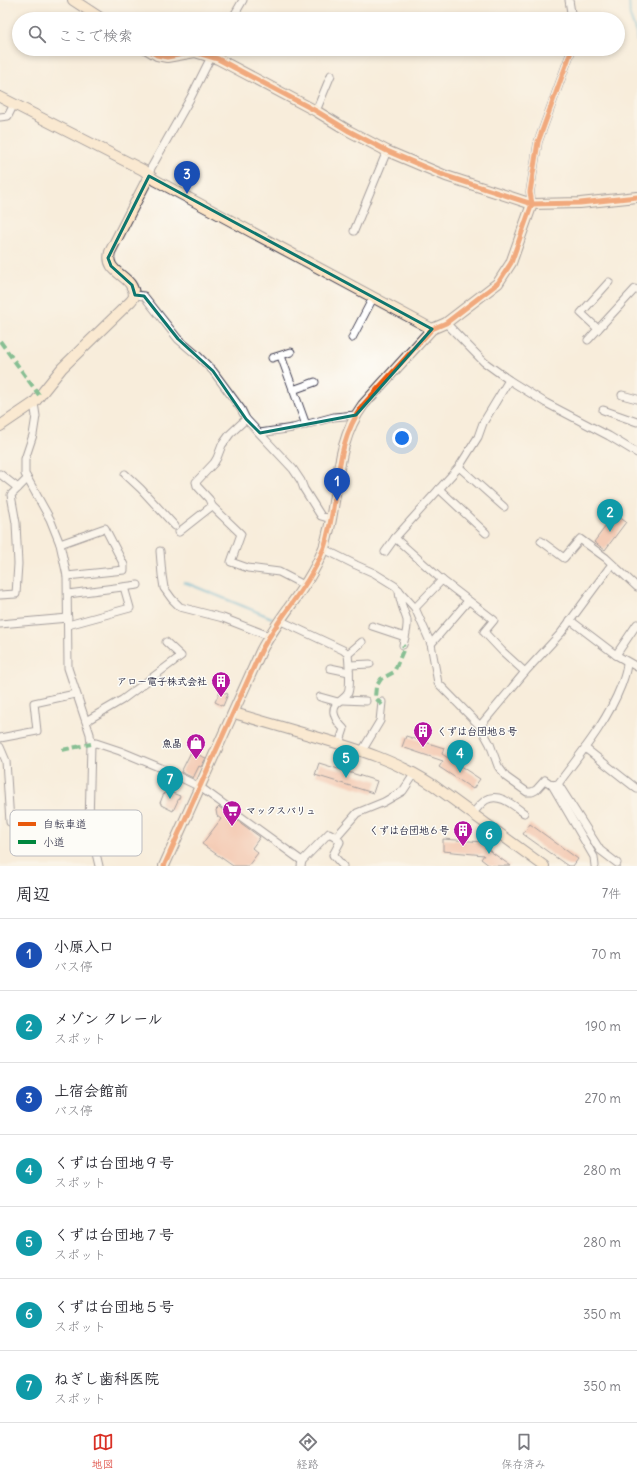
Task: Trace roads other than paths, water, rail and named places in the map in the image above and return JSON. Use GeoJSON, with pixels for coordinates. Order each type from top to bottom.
{"type":"FeatureCollection","features":[{"type":"Feature","properties":{"kind":"street"},"geometry":{"type":"LineString","coordinates":[[73,0],[91,12]]}},
{"type":"Feature","properties":{"kind":"street"},"geometry":{"type":"LineString","coordinates":[[236,12],[243,0]]}},
{"type":"Feature","properties":{"kind":"street"},"geometry":{"type":"LineString","coordinates":[[569,0],[571,12]]}},
{"type":"Feature","properties":{"kind":"street"},"geometry":{"type":"LineString","coordinates":[[162,56],[173,56]]}},
{"type":"Feature","properties":{"kind":"street"},"geometry":{"type":"LineString","coordinates":[[0,426],[34,403],[62,368],[131,302],[135,295],[132,285],[111,266],[108,258],[149,176],[151,168],[211,56]]}},
{"type":"Feature","properties":{"kind":"street"},"geometry":{"type":"LineString","coordinates":[[216,56],[218,59],[316,111],[349,131],[387,150],[446,176],[532,204],[580,203],[637,197]]}},
{"type":"Feature","properties":{"kind":"street"},"geometry":{"type":"LineString","coordinates":[[164,866],[269,636],[315,569],[324,548],[331,519],[345,437],[356,415],[363,405],[432,329],[446,322],[498,283],[511,263],[532,204],[530,192],[538,142],[569,56]]}},
{"type":"Feature","properties":{"kind":"street"},"geometry":{"type":"LineString","coordinates":[[316,111],[331,75]]}},
{"type":"Feature","properties":{"kind":"street"},"geometry":{"type":"LineString","coordinates":[[0,97],[143,170],[149,176],[432,329]]}},
{"type":"Feature","properties":{"kind":"street"},"geometry":{"type":"LineString","coordinates":[[0,117],[8,116],[14,104]]}},
{"type":"Feature","properties":{"kind":"street"},"geometry":{"type":"LineString","coordinates":[[354,231],[387,150]]}},
{"type":"Feature","properties":{"kind":"street"},"geometry":{"type":"LineString","coordinates":[[598,329],[581,313],[610,282]]}},
{"type":"Feature","properties":{"kind":"street"},"geometry":{"type":"LineString","coordinates":[[588,340],[635,289],[637,290]]}},
{"type":"Feature","properties":{"kind":"street"},"geometry":{"type":"LineString","coordinates":[[135,295],[144,296],[178,339],[213,371],[241,409],[246,419],[297,475],[321,516],[331,519]]}},
{"type":"Feature","properties":{"kind":"street"},"geometry":{"type":"LineString","coordinates":[[352,338],[373,298]]}},
{"type":"Feature","properties":{"kind":"street"},"geometry":{"type":"LineString","coordinates":[[446,322],[484,362],[510,380],[546,403],[610,436],[637,453]]}},
{"type":"Feature","properties":{"kind":"street"},"geometry":{"type":"LineString","coordinates":[[272,358],[291,352]]}},
{"type":"Feature","properties":{"kind":"street"},"geometry":{"type":"LineString","coordinates":[[281,356],[306,425]]}},
{"type":"Feature","properties":{"kind":"street"},"geometry":{"type":"LineString","coordinates":[[385,552],[395,538],[459,467],[478,437],[483,423],[510,380]]}},
{"type":"Feature","properties":{"kind":"street"},"geometry":{"type":"LineString","coordinates":[[293,390],[316,382]]}},
{"type":"Feature","properties":{"kind":"street"},"geometry":{"type":"LineString","coordinates":[[622,395],[637,399]]}},
{"type":"Feature","properties":{"kind":"street"},"geometry":{"type":"LineString","coordinates":[[34,403],[36,416],[24,467],[27,479],[50,519],[60,544],[67,576],[68,668],[75,694],[86,721],[91,744],[89,810]]}},
{"type":"Feature","properties":{"kind":"street"},"geometry":{"type":"LineString","coordinates":[[602,410],[637,422]]}},
{"type":"Feature","properties":{"kind":"street"},"geometry":{"type":"LineString","coordinates":[[260,433],[306,425],[334,417],[356,415]]}},
{"type":"Feature","properties":{"kind":"street"},"geometry":{"type":"LineString","coordinates":[[246,419],[230,434],[222,445],[214,463],[196,482],[197,486],[212,506],[241,534],[232,562],[248,568],[279,572],[304,585]]}},
{"type":"Feature","properties":{"kind":"street"},"geometry":{"type":"LineString","coordinates":[[459,467],[504,507]]}},
{"type":"Feature","properties":{"kind":"street"},"geometry":{"type":"LineString","coordinates":[[0,474],[18,488]]}},
{"type":"Feature","properties":{"kind":"street"},"geometry":{"type":"LineString","coordinates":[[125,474],[141,489],[177,529],[212,506]]}},
{"type":"Feature","properties":{"kind":"street"},"geometry":{"type":"LineString","coordinates":[[0,595],[16,594],[18,564],[16,523],[11,495],[27,479]]}},
{"type":"Feature","properties":{"kind":"street"},"geometry":{"type":"LineString","coordinates":[[439,489],[486,533]]}},
{"type":"Feature","properties":{"kind":"street"},"geometry":{"type":"LineString","coordinates":[[60,544],[105,528],[124,565],[124,570],[67,576]]}},
{"type":"Feature","properties":{"kind":"street"},"geometry":{"type":"LineString","coordinates":[[395,538],[442,580],[494,620],[484,632],[502,651],[526,672]]}},
{"type":"Feature","properties":{"kind":"street"},"geometry":{"type":"LineString","coordinates":[[542,541],[564,558],[580,539],[612,564],[637,587]]}},
{"type":"Feature","properties":{"kind":"street"},"geometry":{"type":"LineString","coordinates":[[324,548],[374,573],[399,590],[415,608],[431,644],[438,683],[480,726],[490,744],[498,766],[506,777],[527,792],[536,790],[545,780],[555,784],[600,850],[617,863]]}},
{"type":"Feature","properties":{"kind":"street"},"geometry":{"type":"LineString","coordinates":[[160,551],[164,588],[180,607],[223,618],[269,636]]}},
{"type":"Feature","properties":{"kind":"street"},"geometry":{"type":"LineString","coordinates":[[480,726],[561,633],[612,564]]}},
{"type":"Feature","properties":{"kind":"street"},"geometry":{"type":"LineString","coordinates":[[415,608],[442,580]]}},
{"type":"Feature","properties":{"kind":"street"},"geometry":{"type":"LineString","coordinates":[[68,594],[138,585]]}},
{"type":"Feature","properties":{"kind":"street"},"geometry":{"type":"LineString","coordinates":[[0,624],[68,622],[130,608],[124,587]]}},
{"type":"Feature","properties":{"kind":"street"},"geometry":{"type":"LineString","coordinates":[[399,590],[399,597],[407,621],[403,645]]}},
{"type":"Feature","properties":{"kind":"street"},"geometry":{"type":"LineString","coordinates":[[431,644],[468,601]]}},
{"type":"Feature","properties":{"kind":"street"},"geometry":{"type":"LineString","coordinates":[[279,620],[343,650],[348,654],[348,692],[336,706],[334,716],[344,730],[339,744]]}},
{"type":"Feature","properties":{"kind":"street"},"geometry":{"type":"LineString","coordinates":[[570,620],[616,655],[637,667]]}},
{"type":"Feature","properties":{"kind":"street"},"geometry":{"type":"LineString","coordinates":[[616,655],[637,624]]}},
{"type":"Feature","properties":{"kind":"street"},"geometry":{"type":"LineString","coordinates":[[372,626],[382,625],[405,637]]}},
{"type":"Feature","properties":{"kind":"street"},"geometry":{"type":"LineString","coordinates":[[86,721],[122,700],[181,656],[166,642]]}},
{"type":"Feature","properties":{"kind":"street"},"geometry":{"type":"LineString","coordinates":[[348,654],[362,642]]}},
{"type":"Feature","properties":{"kind":"street"},"geometry":{"type":"LineString","coordinates":[[555,784],[585,748],[603,722],[616,697],[627,669],[627,662]]}},
{"type":"Feature","properties":{"kind":"street"},"geometry":{"type":"LineString","coordinates":[[330,668],[349,669],[370,664]]}},
{"type":"Feature","properties":{"kind":"street"},"geometry":{"type":"LineString","coordinates":[[0,738],[37,731],[34,703],[75,694]]}},
{"type":"Feature","properties":{"kind":"street"},"geometry":{"type":"LineString","coordinates":[[320,697],[341,701],[366,700]]}},
{"type":"Feature","properties":{"kind":"street"},"geometry":{"type":"LineString","coordinates":[[362,751],[380,721],[382,702]]}},
{"type":"Feature","properties":{"kind":"street"},"geometry":{"type":"LineString","coordinates":[[234,713],[362,751],[397,764],[415,773],[544,866]]}},
{"type":"Feature","properties":{"kind":"street"},"geometry":{"type":"LineString","coordinates":[[91,744],[96,743],[120,751],[161,768],[200,787],[301,864],[329,833],[336,837],[340,842],[333,855],[343,866]]}},
{"type":"Feature","properties":{"kind":"street"},"geometry":{"type":"LineString","coordinates":[[0,747],[6,761],[10,822]]}},
{"type":"Feature","properties":{"kind":"street"},"geometry":{"type":"LineString","coordinates":[[585,748],[637,789]]}},
{"type":"Feature","properties":{"kind":"street"},"geometry":{"type":"LineString","coordinates":[[336,837],[357,813],[384,802],[403,791],[415,773]]}},
{"type":"Feature","properties":{"kind":"street"},"geometry":{"type":"LineString","coordinates":[[555,784],[594,857],[595,866]]}},
{"type":"Feature","properties":{"kind":"street"},"geometry":{"type":"LineString","coordinates":[[472,814],[486,799],[495,798],[507,801],[524,812]]}},
{"type":"Feature","properties":{"kind":"street"},"geometry":{"type":"LineString","coordinates":[[97,856],[99,866]]}},
{"type":"Feature","properties":{"kind":"waterway"},"geometry":{"type":"LineString","coordinates":[[629,0],[630,16],[637,41]]}},
{"type":"Feature","properties":{"kind":"waterway"},"geometry":{"type":"LineString","coordinates":[[184,582],[272,618]]}},
{"type":"Feature","properties":{"kind":"place","name":"上宿会館前"},"geometry":{"type":"Point","coordinates":[187,194]}},
{"type":"Feature","properties":{"kind":"place","name":"小原入口"},"geometry":{"type":"Point","coordinates":[337,501]}},
{"type":"Feature","properties":{"kind":"place","name":"メゾン クレール"},"geometry":{"type":"Point","coordinates":[610,532]}},
{"type":"Feature","properties":{"kind":"place","name":"アロー電子株式会社"},"geometry":{"type":"Point","coordinates":[221,698]}},
{"type":"Feature","properties":{"kind":"place","name":"くずは台団地８号"},"geometry":{"type":"Point","coordinates":[423,748]}},
{"type":"Feature","properties":{"kind":"place","name":"魚晶"},"geometry":{"type":"Point","coordinates":[196,760]}},
{"type":"Feature","properties":{"kind":"place","name":"くずは台団地９号"},"geometry":{"type":"Point","coordinates":[460,773]}},
{"type":"Feature","properties":{"kind":"place","name":"くずは台団地７号"},"geometry":{"type":"Point","coordinates":[346,778]}},
{"type":"Feature","properties":{"kind":"place","name":"ねぎし歯科医院"},"geometry":{"type":"Point","coordinates":[170,799]}},
{"type":"Feature","properties":{"kind":"place","name":"マックスバリュ"},"geometry":{"type":"Point","coordinates":[232,827]}},
{"type":"Feature","properties":{"kind":"place","name":"くずは台団地６号"},"geometry":{"type":"Point","coordinates":[463,847]}},
{"type":"Feature","properties":{"kind":"place","name":"くずは台団地５号"},"geometry":{"type":"Point","coordinates":[489,854]}}]}
